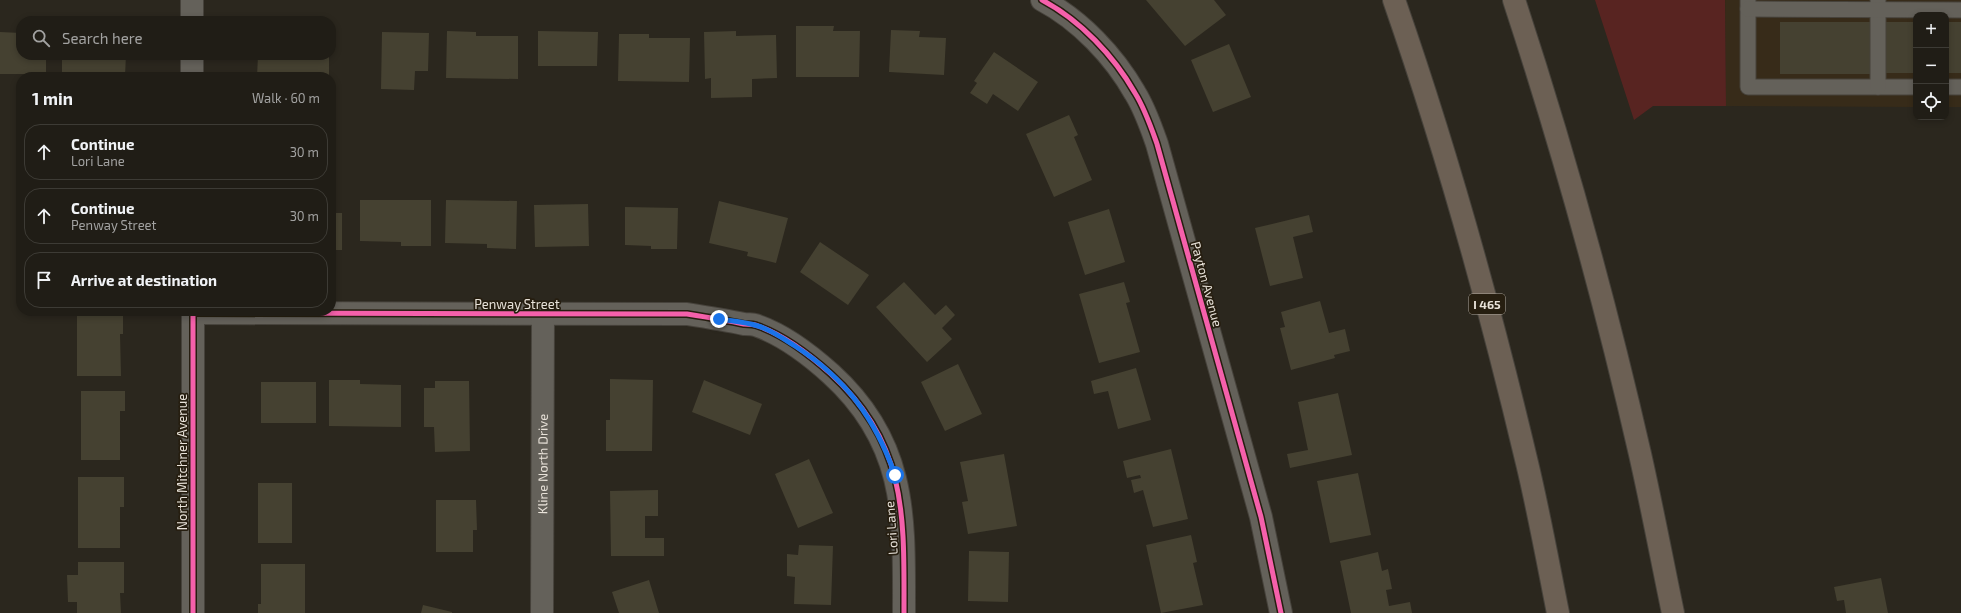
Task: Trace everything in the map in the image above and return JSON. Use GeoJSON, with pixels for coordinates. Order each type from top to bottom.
{"type":"FeatureCollection","features":[{"type":"Feature","properties":{"kind":"highway","name":"I 465"},"geometry":{"type":"LineString","coordinates":[[1394,0],[1418,69],[1478,267],[1527,464],[1558,613]]}},
{"type":"Feature","properties":{"kind":"highway"},"geometry":{"type":"LineString","coordinates":[[1514,0],[1564,159],[1591,258],[1640,454],[1672,613]]}},
{"type":"Feature","properties":{"kind":"street"},"geometry":{"type":"LineString","coordinates":[[192,0],[192,16]]}},
{"type":"Feature","properties":{"kind":"street","name":"Payton Avenue"},"geometry":{"type":"LineString","coordinates":[[1042,0],[1084,30],[1103,50],[1135,92],[1148,118],[1157,144],[1261,518],[1281,613]]}},
{"type":"Feature","properties":{"kind":"street"},"geometry":{"type":"LineString","coordinates":[[192,60],[192,72]]}},
{"type":"Feature","properties":{"kind":"street","name":"Penway Street"},"geometry":{"type":"LineString","coordinates":[[336,313],[543,315],[687,314],[758,326],[803,350],[826,369]]}},
{"type":"Feature","properties":{"kind":"street","name":"Kline North Drive"},"geometry":{"type":"LineString","coordinates":[[542,613],[543,315]]}},
{"type":"Feature","properties":{"kind":"street","name":"North Mitchner Avenue"},"geometry":{"type":"LineString","coordinates":[[193,316],[193,613]]}},
{"type":"Feature","properties":{"kind":"street","name":"Lori Lane"},"geometry":{"type":"LineString","coordinates":[[826,369],[840,382],[866,414],[880,437],[895,475],[901,503],[904,531],[904,613]]}},
{"type":"Feature","properties":{"kind":"lane"},"geometry":{"type":"LineString","coordinates":[[1913,87],[1748,87],[1748,5],[1878,5],[1961,10]]}},
{"type":"Feature","properties":{"kind":"lane"},"geometry":{"type":"LineString","coordinates":[[1878,5],[1878,87]]}},
{"type":"Feature","properties":{"kind":"lane"},"geometry":{"type":"LineString","coordinates":[[1949,87],[1961,87]]}},
{"type":"Feature","properties":{"kind":"shaded area"},"geometry":{"type":"Polygon","coordinates":[[[1595,0],[1725,0],[1726,106],[1653,106],[1634,120],[1595,0]]]}},
{"type":"Feature","properties":{"kind":"shaded area"},"geometry":{"type":"Polygon","coordinates":[[[1725,0],[1961,0],[1961,107],[1949,107],[1949,12],[1913,12],[1913,107],[1726,106],[1725,0]]]}},
{"type":"Feature","properties":{"kind":"building"},"geometry":{"type":"Polygon","coordinates":[[[1146,0],[1214,0],[1226,15],[1185,46],[1146,0]]]}},
{"type":"Feature","properties":{"kind":"building"},"geometry":{"type":"Polygon","coordinates":[[[1780,22],[1872,22],[1871,74],[1780,74],[1780,22]]]}},
{"type":"Feature","properties":{"kind":"building"},"geometry":{"type":"Polygon","coordinates":[[[1883,22],[1913,22],[1913,73],[1883,73],[1883,22]]]}},
{"type":"Feature","properties":{"kind":"building"},"geometry":{"type":"Polygon","coordinates":[[[1949,22],[1961,22],[1961,73],[1949,73],[1949,22]]]}},
{"type":"Feature","properties":{"kind":"building"},"geometry":{"type":"Polygon","coordinates":[[[796,26],[834,26],[833,31],[860,31],[859,77],[796,77],[796,26]]]}},
{"type":"Feature","properties":{"kind":"building"},"geometry":{"type":"Polygon","coordinates":[[[891,30],[920,31],[919,37],[946,38],[944,75],[889,72],[891,30]]]}},
{"type":"Feature","properties":{"kind":"building"},"geometry":{"type":"Polygon","coordinates":[[[447,31],[476,32],[476,36],[518,36],[518,79],[446,78],[447,31]]]}},
{"type":"Feature","properties":{"kind":"building"},"geometry":{"type":"Polygon","coordinates":[[[538,31],[598,32],[597,66],[538,66],[538,31]]]}},
{"type":"Feature","properties":{"kind":"building"},"geometry":{"type":"Polygon","coordinates":[[[736,31],[736,36],[776,35],[777,78],[752,79],[752,97],[711,98],[711,78],[705,79],[704,32],[736,31]]]}},
{"type":"Feature","properties":{"kind":"building"},"geometry":{"type":"Polygon","coordinates":[[[0,32],[16,33],[16,60],[46,60],[46,72],[16,72],[16,74],[0,74],[0,32]]]}},
{"type":"Feature","properties":{"kind":"building"},"geometry":{"type":"Polygon","coordinates":[[[382,32],[429,33],[428,71],[415,71],[414,90],[381,89],[382,32]]]}},
{"type":"Feature","properties":{"kind":"building"},"geometry":{"type":"Polygon","coordinates":[[[619,34],[649,34],[649,38],[690,38],[689,82],[618,81],[619,34]]]}},
{"type":"Feature","properties":{"kind":"building"},"geometry":{"type":"Polygon","coordinates":[[[1229,44],[1251,97],[1213,112],[1191,60],[1229,44]]]}},
{"type":"Feature","properties":{"kind":"building"},"geometry":{"type":"Polygon","coordinates":[[[994,52],[1038,82],[1018,111],[993,94],[987,104],[970,93],[977,83],[974,81],[994,52]]]}},
{"type":"Feature","properties":{"kind":"building"},"geometry":{"type":"Polygon","coordinates":[[[62,60],[126,60],[125,72],[62,72],[62,60]]]}},
{"type":"Feature","properties":{"kind":"building"},"geometry":{"type":"Polygon","coordinates":[[[258,60],[329,60],[329,72],[257,72],[258,60]]]}},
{"type":"Feature","properties":{"kind":"building"},"geometry":{"type":"Polygon","coordinates":[[[1069,115],[1078,135],[1074,137],[1092,180],[1054,197],[1026,134],[1069,115]]]}},
{"type":"Feature","properties":{"kind":"building"},"geometry":{"type":"Polygon","coordinates":[[[360,200],[431,200],[431,246],[401,246],[401,242],[360,241],[360,200]]]}},
{"type":"Feature","properties":{"kind":"building"},"geometry":{"type":"Polygon","coordinates":[[[446,200],[517,201],[516,249],[487,248],[487,244],[445,243],[446,200]]]}},
{"type":"Feature","properties":{"kind":"building"},"geometry":{"type":"Polygon","coordinates":[[[719,201],[788,218],[776,263],[747,256],[748,252],[709,243],[719,201]]]}},
{"type":"Feature","properties":{"kind":"building"},"geometry":{"type":"Polygon","coordinates":[[[588,204],[589,246],[535,247],[534,205],[588,204]]]}},
{"type":"Feature","properties":{"kind":"building"},"geometry":{"type":"Polygon","coordinates":[[[625,207],[678,208],[677,249],[651,249],[651,246],[625,245],[625,207]]]}},
{"type":"Feature","properties":{"kind":"building"},"geometry":{"type":"Polygon","coordinates":[[[1109,209],[1125,262],[1085,275],[1068,222],[1109,209]]]}},
{"type":"Feature","properties":{"kind":"building"},"geometry":{"type":"Polygon","coordinates":[[[336,213],[342,213],[342,250],[336,250],[336,213]]]}},
{"type":"Feature","properties":{"kind":"building"},"geometry":{"type":"Polygon","coordinates":[[[1309,215],[1313,232],[1293,237],[1303,278],[1270,286],[1255,228],[1309,215]]]}},
{"type":"Feature","properties":{"kind":"building"},"geometry":{"type":"Polygon","coordinates":[[[820,242],[869,275],[848,305],[800,272],[820,242]]]}},
{"type":"Feature","properties":{"kind":"building"},"geometry":{"type":"Polygon","coordinates":[[[904,282],[935,315],[946,305],[955,315],[942,328],[952,339],[927,362],[876,307],[904,282]]]}},
{"type":"Feature","properties":{"kind":"building"},"geometry":{"type":"Polygon","coordinates":[[[1124,282],[1130,302],[1126,303],[1140,352],[1099,363],[1079,294],[1124,282]]]}},
{"type":"Feature","properties":{"kind":"building"},"geometry":{"type":"Polygon","coordinates":[[[1320,301],[1329,333],[1345,329],[1350,351],[1334,355],[1335,358],[1291,370],[1280,328],[1285,327],[1281,312],[1320,301]]]}},
{"type":"Feature","properties":{"kind":"building"},"geometry":{"type":"Polygon","coordinates":[[[77,316],[123,316],[123,334],[120,334],[121,376],[77,376],[77,316]]]}},
{"type":"Feature","properties":{"kind":"building"},"geometry":{"type":"Polygon","coordinates":[[[958,364],[982,414],[945,431],[921,382],[958,364]]]}},
{"type":"Feature","properties":{"kind":"building"},"geometry":{"type":"Polygon","coordinates":[[[1136,368],[1151,420],[1118,429],[1108,391],[1094,394],[1091,381],[1136,368]]]}},
{"type":"Feature","properties":{"kind":"building"},"geometry":{"type":"Polygon","coordinates":[[[610,379],[653,380],[652,451],[606,451],[606,420],[610,420],[610,379]]]}},
{"type":"Feature","properties":{"kind":"building"},"geometry":{"type":"Polygon","coordinates":[[[329,380],[360,380],[360,384],[401,385],[401,427],[329,426],[329,380]]]}},
{"type":"Feature","properties":{"kind":"building"},"geometry":{"type":"Polygon","coordinates":[[[704,380],[762,404],[750,435],[692,412],[704,380]]]}},
{"type":"Feature","properties":{"kind":"building"},"geometry":{"type":"Polygon","coordinates":[[[435,381],[469,381],[470,451],[435,452],[434,427],[424,427],[424,388],[435,388],[435,381]]]}},
{"type":"Feature","properties":{"kind":"building"},"geometry":{"type":"Polygon","coordinates":[[[261,382],[316,382],[316,423],[261,423],[261,382]]]}},
{"type":"Feature","properties":{"kind":"building"},"geometry":{"type":"Polygon","coordinates":[[[81,391],[125,391],[125,411],[120,411],[120,460],[81,460],[81,391]]]}},
{"type":"Feature","properties":{"kind":"building"},"geometry":{"type":"Polygon","coordinates":[[[1338,393],[1352,455],[1290,468],[1287,454],[1308,450],[1298,402],[1338,393]]]}},
{"type":"Feature","properties":{"kind":"building"},"geometry":{"type":"Polygon","coordinates":[[[1171,449],[1188,519],[1153,527],[1143,490],[1134,493],[1131,480],[1141,478],[1140,475],[1127,478],[1123,461],[1171,449]]]}},
{"type":"Feature","properties":{"kind":"building"},"geometry":{"type":"Polygon","coordinates":[[[1004,454],[1017,526],[968,534],[962,502],[968,501],[960,462],[1004,454]]]}},
{"type":"Feature","properties":{"kind":"building"},"geometry":{"type":"Polygon","coordinates":[[[809,459],[833,513],[798,528],[775,474],[809,459]]]}},
{"type":"Feature","properties":{"kind":"building"},"geometry":{"type":"Polygon","coordinates":[[[1358,473],[1371,535],[1330,543],[1317,481],[1358,473]]]}},
{"type":"Feature","properties":{"kind":"building"},"geometry":{"type":"Polygon","coordinates":[[[78,477],[124,477],[124,507],[120,507],[120,548],[78,548],[78,477]]]}},
{"type":"Feature","properties":{"kind":"building"},"geometry":{"type":"Polygon","coordinates":[[[258,483],[292,483],[292,543],[258,543],[258,483]]]}},
{"type":"Feature","properties":{"kind":"building"},"geometry":{"type":"Polygon","coordinates":[[[658,490],[658,516],[645,516],[645,538],[664,538],[664,556],[611,556],[610,491],[658,490]]]}},
{"type":"Feature","properties":{"kind":"building"},"geometry":{"type":"Polygon","coordinates":[[[436,500],[476,500],[477,530],[473,530],[473,552],[436,552],[436,500]]]}},
{"type":"Feature","properties":{"kind":"building"},"geometry":{"type":"Polygon","coordinates":[[[1191,535],[1197,562],[1193,563],[1203,605],[1161,613],[1146,545],[1191,535]]]}},
{"type":"Feature","properties":{"kind":"building"},"geometry":{"type":"Polygon","coordinates":[[[799,545],[833,546],[831,605],[794,604],[795,577],[787,576],[787,554],[798,555],[799,545]]]}},
{"type":"Feature","properties":{"kind":"building"},"geometry":{"type":"Polygon","coordinates":[[[969,551],[1009,552],[1008,602],[968,601],[969,551]]]}},
{"type":"Feature","properties":{"kind":"building"},"geometry":{"type":"Polygon","coordinates":[[[1378,552],[1382,571],[1388,569],[1392,589],[1386,590],[1389,606],[1410,602],[1412,613],[1351,613],[1340,561],[1378,552]]]}},
{"type":"Feature","properties":{"kind":"building"},"geometry":{"type":"Polygon","coordinates":[[[78,562],[124,562],[124,593],[120,593],[121,613],[77,613],[77,602],[68,602],[67,575],[78,575],[78,562]]]}},
{"type":"Feature","properties":{"kind":"building"},"geometry":{"type":"Polygon","coordinates":[[[261,564],[305,564],[305,613],[258,613],[258,604],[261,604],[261,564]]]}},
{"type":"Feature","properties":{"kind":"building"},"geometry":{"type":"Polygon","coordinates":[[[1881,578],[1888,613],[1846,613],[1844,600],[1837,601],[1834,587],[1881,578]]]}},
{"type":"Feature","properties":{"kind":"building"},"geometry":{"type":"Polygon","coordinates":[[[649,580],[659,613],[619,613],[612,592],[649,580]]]}},
{"type":"Feature","properties":{"kind":"building"},"geometry":{"type":"Polygon","coordinates":[[[423,605],[452,612],[452,613],[421,613],[423,605]]]}},
{"type":"Feature","properties":{"kind":"cycle path"},"geometry":{"type":"LineString","coordinates":[[1042,0],[1070,18],[1095,40],[1127,79],[1142,105],[1150,125],[1157,144],[1261,517],[1281,613]]}},
{"type":"Feature","properties":{"kind":"cycle path"},"geometry":{"type":"LineString","coordinates":[[336,313],[687,314],[751,324],[778,335],[815,360],[856,400],[875,428],[888,455],[896,484],[901,514],[904,613]]}},
{"type":"Feature","properties":{"kind":"cycle path"},"geometry":{"type":"LineString","coordinates":[[193,316],[193,613]]}},
{"type":"Feature","properties":{"kind":"route"},"geometry":{"type":"LineString","coordinates":[[719,319],[758,326],[803,350],[820,362],[840,382],[866,414],[880,437],[895,475]]}}]}
